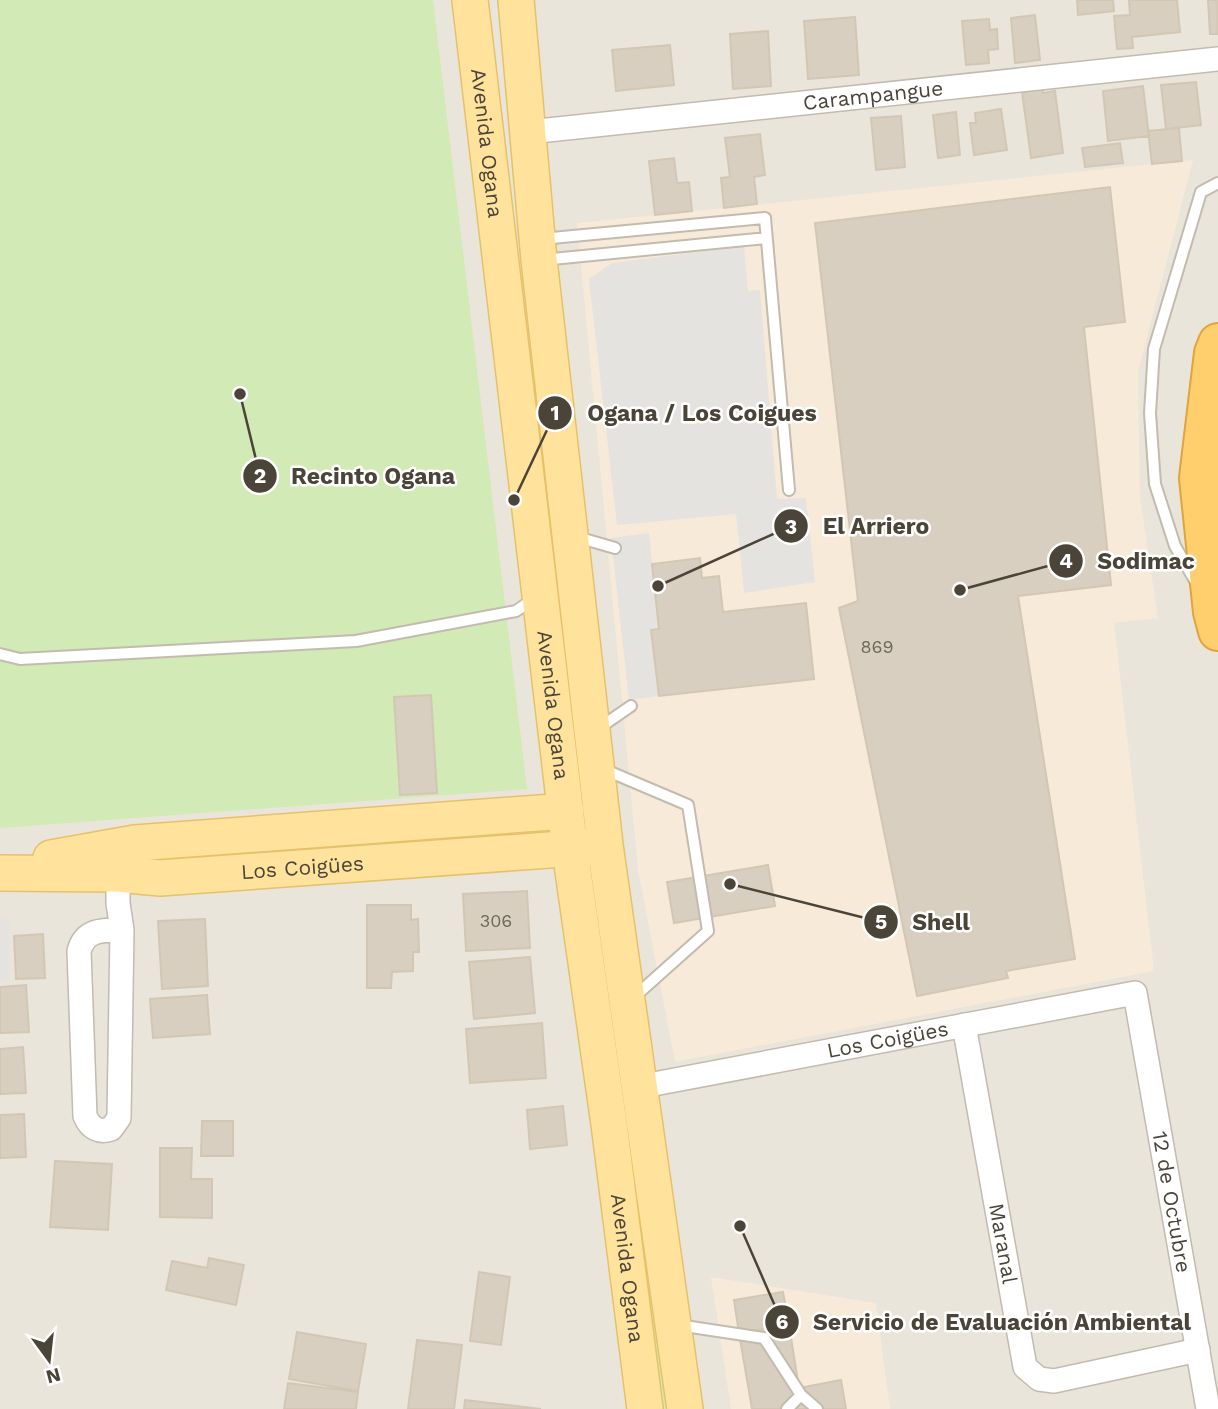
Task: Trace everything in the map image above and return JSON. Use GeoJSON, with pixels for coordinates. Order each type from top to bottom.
{"type":"FeatureCollection","features":[{"type":"Feature","properties":{"kind":"highway"},"geometry":{"type":"LineString","coordinates":[[1215,622],[1199,478],[1214,353],[1218,343]]}},
{"type":"Feature","properties":{"kind":"main road","name":"Avenida Ogana"},"geometry":{"type":"LineString","coordinates":[[470,0],[570,849],[609,1124],[645,1409]]}},
{"type":"Feature","properties":{"kind":"main road","name":"Avenida Ogana"},"geometry":{"type":"LineString","coordinates":[[516,0],[539,250],[605,845],[685,1409]]}},
{"type":"Feature","properties":{"kind":"main road","name":"Los Coigües"},"geometry":{"type":"LineString","coordinates":[[0,867],[135,843],[566,811]]}},
{"type":"Feature","properties":{"kind":"main road","name":"Los Coigües"},"geometry":{"type":"LineString","coordinates":[[0,873],[118,874],[159,878],[605,845]]}},
{"type":"Feature","properties":{"kind":"street","name":"Carampangue"},"geometry":{"type":"LineString","coordinates":[[529,132],[1218,60]]}},
{"type":"Feature","properties":{"kind":"street"},"geometry":{"type":"LineString","coordinates":[[118,874],[122,930],[118,1118],[111,1129],[98,1130],[92,1128],[85,1116],[79,951],[83,940],[89,934],[102,930],[122,930]]}},
{"type":"Feature","properties":{"kind":"street","name":"Los Coigües"},"geometry":{"type":"LineString","coordinates":[[638,1087],[1135,993]]}},
{"type":"Feature","properties":{"kind":"street","name":"12 de Octubre"},"geometry":{"type":"LineString","coordinates":[[1135,993],[1208,1409]]}},
{"type":"Feature","properties":{"kind":"street","name":"Maranal"},"geometry":{"type":"LineString","coordinates":[[964,1025],[1025,1367],[1039,1379],[1054,1381],[1198,1350]]}},
{"type":"Feature","properties":{"kind":"lane"},"geometry":{"type":"LineString","coordinates":[[1215,622],[1175,546],[1155,484],[1150,413],[1157,336],[1201,191],[1218,183]]}},
{"type":"Feature","properties":{"kind":"lane"},"geometry":{"type":"LineString","coordinates":[[539,250],[765,218],[789,490]]}},
{"type":"Feature","properties":{"kind":"lane"},"geometry":{"type":"LineString","coordinates":[[539,250],[766,238]]}},
{"type":"Feature","properties":{"kind":"lane"},"geometry":{"type":"LineString","coordinates":[[571,536],[615,548]]}},
{"type":"Feature","properties":{"kind":"lane"},"geometry":{"type":"LineString","coordinates":[[0,653],[20,659],[356,641],[516,611],[540,595]]}},
{"type":"Feature","properties":{"kind":"lane"},"geometry":{"type":"LineString","coordinates":[[593,732],[631,706]]}},
{"type":"Feature","properties":{"kind":"lane"},"geometry":{"type":"LineString","coordinates":[[598,767],[688,804],[708,931],[626,1004]]}},
{"type":"Feature","properties":{"kind":"lane"},"geometry":{"type":"LineString","coordinates":[[672,1324],[764,1338],[801,1395],[817,1409]]}},
{"type":"Feature","properties":{"kind":"lane"},"geometry":{"type":"LineString","coordinates":[[787,1409],[801,1395]]}},
{"type":"Feature","properties":{"kind":"shaded area"},"geometry":{"type":"Polygon","coordinates":[[[0,0],[1218,0],[1218,1409],[0,1409],[0,0]]]}},
{"type":"Feature","properties":{"kind":"shaded area"},"geometry":{"type":"Polygon","coordinates":[[[1193,160],[1138,372],[1140,497],[1158,618],[1114,623],[1154,971],[675,1062],[638,870],[577,223],[1193,160]]]}},
{"type":"Feature","properties":{"kind":"shaded area"},"geometry":{"type":"Polygon","coordinates":[[[744,246],[748,291],[760,290],[777,499],[806,498],[815,582],[744,593],[736,514],[617,525],[589,279],[612,263],[744,246]]]}},
{"type":"Feature","properties":{"kind":"shaded area"},"geometry":{"type":"Polygon","coordinates":[[[649,533],[659,629],[651,630],[659,696],[629,700],[611,538],[649,533]]]}},
{"type":"Feature","properties":{"kind":"shaded area"},"geometry":{"type":"Polygon","coordinates":[[[0,919],[10,919],[9,980],[0,980],[0,919]]]}},
{"type":"Feature","properties":{"kind":"shaded area"},"geometry":{"type":"Polygon","coordinates":[[[711,1277],[876,1303],[890,1409],[731,1409],[711,1277]]]}},
{"type":"Feature","properties":{"kind":"green space"},"geometry":{"type":"Polygon","coordinates":[[[0,0],[433,0],[527,789],[0,828],[0,0]]]}},
{"type":"Feature","properties":{"kind":"green space"},"geometry":{"type":"Polygon","coordinates":[[[535,826],[535,839],[153,863],[151,858],[535,826]]]}},
{"type":"Feature","properties":{"kind":"green space"},"geometry":{"type":"Polygon","coordinates":[[[627,1142],[645,1212],[678,1409],[659,1409],[627,1142]]]}},
{"type":"Feature","properties":{"kind":"building"},"geometry":{"type":"Polygon","coordinates":[[[1077,0],[1113,0],[1114,11],[1078,15],[1077,0]]]}},
{"type":"Feature","properties":{"kind":"building"},"geometry":{"type":"Polygon","coordinates":[[[1129,0],[1177,0],[1180,32],[1132,37],[1133,48],[1117,49],[1114,16],[1130,15],[1129,0]]]}},
{"type":"Feature","properties":{"kind":"building"},"geometry":{"type":"Polygon","coordinates":[[[1208,0],[1218,0],[1218,34],[1210,34],[1208,0]]]}},
{"type":"Feature","properties":{"kind":"building"},"geometry":{"type":"Polygon","coordinates":[[[1035,15],[1040,60],[1015,63],[1011,18],[1035,15]]]}},
{"type":"Feature","properties":{"kind":"building"},"geometry":{"type":"Polygon","coordinates":[[[855,17],[859,75],[808,79],[804,21],[855,17]]]}},
{"type":"Feature","properties":{"kind":"building"},"geometry":{"type":"Polygon","coordinates":[[[989,19],[990,30],[997,29],[998,49],[988,50],[989,63],[966,65],[962,21],[989,19]]]}},
{"type":"Feature","properties":{"kind":"building"},"geometry":{"type":"Polygon","coordinates":[[[768,31],[771,86],[733,89],[730,34],[768,31]]]}},
{"type":"Feature","properties":{"kind":"building"},"geometry":{"type":"Polygon","coordinates":[[[670,45],[674,85],[616,91],[612,50],[670,45]]]}},
{"type":"Feature","properties":{"kind":"building"},"geometry":{"type":"Polygon","coordinates":[[[1196,82],[1201,125],[1166,129],[1161,85],[1196,82]]]}},
{"type":"Feature","properties":{"kind":"building"},"geometry":{"type":"Polygon","coordinates":[[[1143,86],[1149,136],[1108,141],[1103,91],[1143,86]]]}},
{"type":"Feature","properties":{"kind":"building"},"geometry":{"type":"Polygon","coordinates":[[[1043,89],[1043,93],[1055,91],[1063,153],[1031,158],[1022,92],[1043,89]]]}},
{"type":"Feature","properties":{"kind":"building"},"geometry":{"type":"Polygon","coordinates":[[[1001,109],[1007,150],[974,155],[970,123],[976,123],[975,113],[1001,109]]]}},
{"type":"Feature","properties":{"kind":"building"},"geometry":{"type":"Polygon","coordinates":[[[956,112],[960,155],[938,158],[933,115],[956,112]]]}},
{"type":"Feature","properties":{"kind":"building"},"geometry":{"type":"Polygon","coordinates":[[[901,116],[905,167],[876,170],[871,118],[901,116]]]}},
{"type":"Feature","properties":{"kind":"building"},"geometry":{"type":"Polygon","coordinates":[[[1179,128],[1182,161],[1152,164],[1148,131],[1179,128]]]}},
{"type":"Feature","properties":{"kind":"building"},"geometry":{"type":"Polygon","coordinates":[[[760,134],[765,175],[754,177],[757,204],[724,208],[721,178],[730,177],[725,138],[760,134]]]}},
{"type":"Feature","properties":{"kind":"building"},"geometry":{"type":"Polygon","coordinates":[[[1120,143],[1123,163],[1085,167],[1082,148],[1120,143]]]}},
{"type":"Feature","properties":{"kind":"building"},"geometry":{"type":"Polygon","coordinates":[[[674,158],[677,183],[689,182],[692,211],[655,215],[649,161],[674,158]]]}},
{"type":"Feature","properties":{"kind":"building"},"geometry":{"type":"Polygon","coordinates":[[[1110,187],[1125,322],[1084,327],[1111,585],[1018,596],[1075,959],[1006,971],[1008,978],[917,996],[839,608],[858,601],[815,223],[1110,187]]]}},
{"type":"Feature","properties":{"kind":"building"},"geometry":{"type":"Polygon","coordinates":[[[700,558],[702,578],[719,576],[723,612],[806,603],[814,679],[659,696],[651,630],[659,629],[652,564],[700,558]]]}},
{"type":"Feature","properties":{"kind":"building"},"geometry":{"type":"Polygon","coordinates":[[[431,695],[437,793],[400,795],[394,697],[431,695]]]}},
{"type":"Feature","properties":{"kind":"building"},"geometry":{"type":"Polygon","coordinates":[[[768,865],[775,906],[674,923],[667,882],[768,865]]]}},
{"type":"Feature","properties":{"kind":"building"},"geometry":{"type":"Polygon","coordinates":[[[527,891],[530,948],[466,951],[463,894],[527,891]]]}},
{"type":"Feature","properties":{"kind":"building"},"geometry":{"type":"Polygon","coordinates":[[[367,905],[411,905],[411,920],[418,919],[419,952],[413,952],[413,971],[392,972],[391,988],[367,988],[367,905]]]}},
{"type":"Feature","properties":{"kind":"building"},"geometry":{"type":"Polygon","coordinates":[[[205,919],[208,986],[162,989],[158,921],[205,919]]]}},
{"type":"Feature","properties":{"kind":"building"},"geometry":{"type":"Polygon","coordinates":[[[43,934],[45,978],[16,979],[14,936],[43,934]]]}},
{"type":"Feature","properties":{"kind":"building"},"geometry":{"type":"Polygon","coordinates":[[[530,957],[535,1013],[474,1019],[469,962],[530,957]]]}},
{"type":"Feature","properties":{"kind":"building"},"geometry":{"type":"Polygon","coordinates":[[[26,985],[29,1032],[0,1033],[0,987],[26,985]]]}},
{"type":"Feature","properties":{"kind":"building"},"geometry":{"type":"Polygon","coordinates":[[[207,995],[210,1034],[153,1038],[150,999],[207,995]]]}},
{"type":"Feature","properties":{"kind":"building"},"geometry":{"type":"Polygon","coordinates":[[[542,1023],[546,1078],[470,1083],[466,1029],[542,1023]]]}},
{"type":"Feature","properties":{"kind":"building"},"geometry":{"type":"Polygon","coordinates":[[[23,1047],[26,1093],[0,1094],[0,1049],[23,1047]]]}},
{"type":"Feature","properties":{"kind":"building"},"geometry":{"type":"Polygon","coordinates":[[[563,1106],[567,1145],[530,1149],[527,1110],[563,1106]]]}},
{"type":"Feature","properties":{"kind":"building"},"geometry":{"type":"Polygon","coordinates":[[[24,1114],[26,1157],[0,1158],[0,1115],[24,1114]]]}},
{"type":"Feature","properties":{"kind":"building"},"geometry":{"type":"Polygon","coordinates":[[[202,1121],[233,1121],[233,1156],[201,1156],[202,1121]]]}},
{"type":"Feature","properties":{"kind":"building"},"geometry":{"type":"Polygon","coordinates":[[[160,1148],[192,1148],[191,1179],[212,1179],[212,1218],[160,1217],[160,1148]]]}},
{"type":"Feature","properties":{"kind":"building"},"geometry":{"type":"Polygon","coordinates":[[[55,1161],[112,1164],[108,1230],[50,1227],[55,1161]]]}},
{"type":"Feature","properties":{"kind":"building"},"geometry":{"type":"Polygon","coordinates":[[[209,1258],[244,1265],[236,1305],[166,1290],[172,1261],[207,1268],[209,1258]]]}},
{"type":"Feature","properties":{"kind":"building"},"geometry":{"type":"Polygon","coordinates":[[[479,1272],[510,1277],[501,1345],[470,1341],[479,1272]]]}},
{"type":"Feature","properties":{"kind":"building"},"geometry":{"type":"Polygon","coordinates":[[[783,1292],[789,1325],[739,1333],[734,1300],[783,1292]]]}},
{"type":"Feature","properties":{"kind":"building"},"geometry":{"type":"Polygon","coordinates":[[[789,1325],[799,1388],[841,1380],[846,1409],[752,1409],[739,1333],[789,1325]]]}},
{"type":"Feature","properties":{"kind":"building"},"geometry":{"type":"Polygon","coordinates":[[[297,1332],[366,1344],[358,1391],[289,1379],[297,1332]]]}},
{"type":"Feature","properties":{"kind":"building"},"geometry":{"type":"Polygon","coordinates":[[[417,1340],[462,1345],[454,1409],[408,1409],[417,1340]]]}},
{"type":"Feature","properties":{"kind":"building"},"geometry":{"type":"Polygon","coordinates":[[[288,1383],[358,1392],[356,1409],[284,1409],[288,1383]]]}},
{"type":"Feature","properties":{"kind":"building"},"geometry":{"type":"Polygon","coordinates":[[[465,1400],[541,1409],[464,1409],[465,1400]]]}},
{"type":"Feature","properties":{"kind":"place","name":"Recinto Ogana"},"geometry":{"type":"Point","coordinates":[240,394]}},
{"type":"Feature","properties":{"kind":"place","name":"Ogana / Los Coigues"},"geometry":{"type":"Point","coordinates":[514,500]}},
{"type":"Feature","properties":{"kind":"place","name":"El Arriero"},"geometry":{"type":"Point","coordinates":[658,586]}},
{"type":"Feature","properties":{"kind":"place","name":"Sodimac"},"geometry":{"type":"Point","coordinates":[960,590]}},
{"type":"Feature","properties":{"kind":"place","name":"Shell"},"geometry":{"type":"Point","coordinates":[730,884]}},
{"type":"Feature","properties":{"kind":"place","name":"Servicio de Evaluación Ambiental"},"geometry":{"type":"Point","coordinates":[740,1226]}}]}
